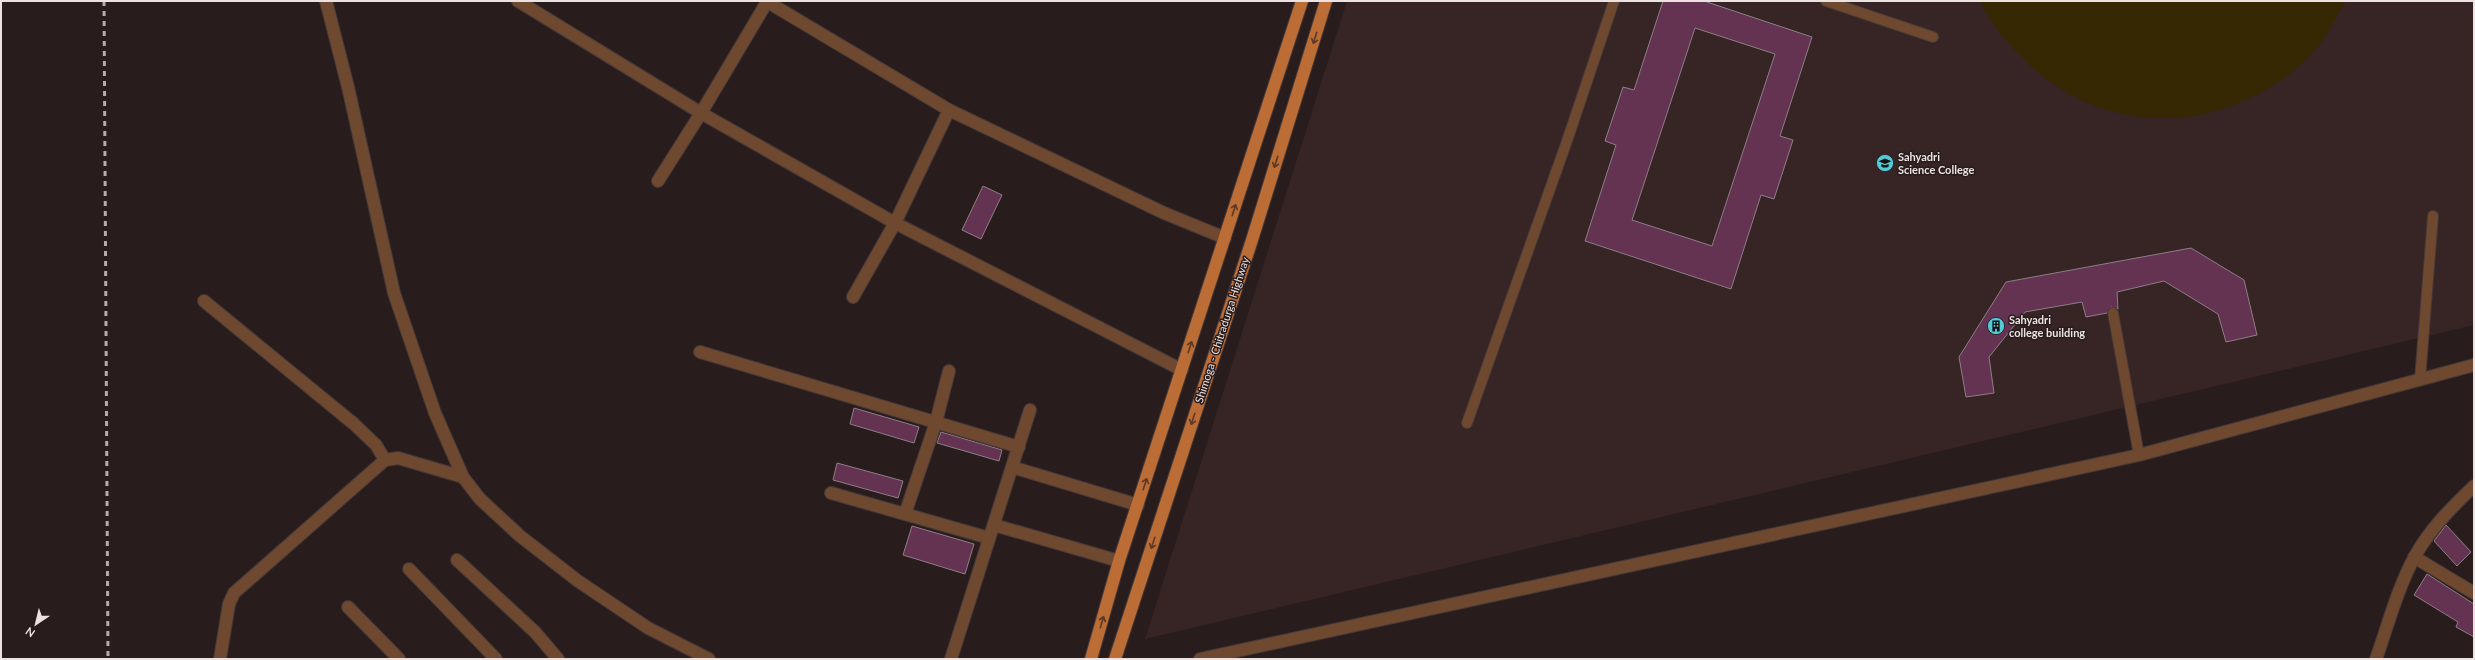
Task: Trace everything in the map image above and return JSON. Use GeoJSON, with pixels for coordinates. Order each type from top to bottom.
{"type":"FeatureCollection","features":[{"type":"Feature","properties":{"kind":"main road"},"geometry":{"type":"LineString","coordinates":[[1091,659],[1119,561],[1302,1]]}},
{"type":"Feature","properties":{"kind":"main road","name":"Shimoga - Chitradurga Highway"},"geometry":{"type":"LineString","coordinates":[[1115,659],[1252,240],[1326,1]]}},
{"type":"Feature","properties":{"kind":"street"},"geometry":{"type":"LineString","coordinates":[[326,1],[348,87],[394,293],[435,413],[463,477],[480,499],[520,536],[578,581],[648,628],[709,659]]}},
{"type":"Feature","properties":{"kind":"street"},"geometry":{"type":"LineString","coordinates":[[518,1],[701,113],[895,223],[1182,370]]}},
{"type":"Feature","properties":{"kind":"street"},"geometry":{"type":"LineString","coordinates":[[658,180],[701,113],[766,1],[949,110],[1164,213],[1225,238]]}},
{"type":"Feature","properties":{"kind":"street"},"geometry":{"type":"LineString","coordinates":[[853,297],[895,223],[949,110]]}},
{"type":"Feature","properties":{"kind":"street"},"geometry":{"type":"LineString","coordinates":[[204,301],[354,424],[376,445],[385,460]]}},
{"type":"Feature","properties":{"kind":"street"},"geometry":{"type":"LineString","coordinates":[[700,352],[1019,446]]}},
{"type":"Feature","properties":{"kind":"street"},"geometry":{"type":"LineString","coordinates":[[1200,659],[2139,455],[2474,365]]}},
{"type":"Feature","properties":{"kind":"street"},"geometry":{"type":"LineString","coordinates":[[905,514],[936,422],[949,371]]}},
{"type":"Feature","properties":{"kind":"street"},"geometry":{"type":"LineString","coordinates":[[951,659],[1030,410]]}},
{"type":"Feature","properties":{"kind":"street"},"geometry":{"type":"LineString","coordinates":[[220,659],[229,604],[234,593],[385,460],[398,458],[463,477]]}},
{"type":"Feature","properties":{"kind":"street"},"geometry":{"type":"LineString","coordinates":[[1012,467],[1138,505]]}},
{"type":"Feature","properties":{"kind":"street"},"geometry":{"type":"LineString","coordinates":[[2376,659],[2414,557],[2426,539],[2451,508],[2474,486]]}},
{"type":"Feature","properties":{"kind":"street"},"geometry":{"type":"LineString","coordinates":[[831,493],[989,538]]}},
{"type":"Feature","properties":{"kind":"street"},"geometry":{"type":"LineString","coordinates":[[994,525],[1119,561]]}},
{"type":"Feature","properties":{"kind":"street"},"geometry":{"type":"LineString","coordinates":[[2414,557],[2474,593]]}},
{"type":"Feature","properties":{"kind":"street"},"geometry":{"type":"LineString","coordinates":[[457,560],[535,632],[558,659]]}},
{"type":"Feature","properties":{"kind":"street"},"geometry":{"type":"LineString","coordinates":[[410,569],[496,659]]}},
{"type":"Feature","properties":{"kind":"street"},"geometry":{"type":"LineString","coordinates":[[348,607],[399,659]]}},
{"type":"Feature","properties":{"kind":"lane"},"geometry":{"type":"LineString","coordinates":[[1468,423],[1614,1]]}},
{"type":"Feature","properties":{"kind":"lane"},"geometry":{"type":"LineString","coordinates":[[1826,1],[1933,37]]}},
{"type":"Feature","properties":{"kind":"lane"},"geometry":{"type":"LineString","coordinates":[[2420,380],[2433,216]]}},
{"type":"Feature","properties":{"kind":"lane"},"geometry":{"type":"LineString","coordinates":[[2113,313],[2139,455]]}},
{"type":"Feature","properties":{"kind":"shaded area","name":"Sahyadri Science College"},"geometry":{"type":"Polygon","coordinates":[[[1347,1],[2474,1],[2474,325],[1145,639],[1347,1]]]}},
{"type":"Feature","properties":{"kind":"shaded area"},"geometry":{"type":"Polygon","coordinates":[[[1980,1],[2345,1],[2321,43],[2311,55],[2279,81],[2244,101],[2207,113],[2169,118],[2131,116],[2094,105],[2059,87],[2026,61],[2013,48],[1994,26],[1980,1]]]}},
{"type":"Feature","properties":{"kind":"building"},"geometry":{"type":"Polygon","coordinates":[[[1663,1],[1704,1],[1812,37],[1780,136],[1793,140],[1774,199],[1761,195],[1731,289],[1585,241],[1616,145],[1605,141],[1623,87],[1634,90],[1663,1]],[[1695,28],[1632,220],[1712,246],[1775,54],[1695,28]]]}},
{"type":"Feature","properties":{"kind":"building"},"geometry":{"type":"Polygon","coordinates":[[[983,186],[1002,195],[981,239],[962,230],[983,186]]]}},
{"type":"Feature","properties":{"kind":"building","name":"Sahyadri college building"},"geometry":{"type":"Polygon","coordinates":[[[2191,248],[2244,280],[2257,335],[2226,342],[2218,314],[2164,281],[2117,292],[2118,309],[2111,307],[2107,313],[2086,317],[2082,302],[2025,312],[1989,357],[1994,393],[1966,397],[1959,357],[2006,282],[2191,248]]]}},
{"type":"Feature","properties":{"kind":"building"},"geometry":{"type":"Polygon","coordinates":[[[854,408],[919,427],[914,443],[850,424],[854,408]]]}},
{"type":"Feature","properties":{"kind":"building"},"geometry":{"type":"Polygon","coordinates":[[[941,432],[1002,450],[999,461],[937,443],[941,432]]]}},
{"type":"Feature","properties":{"kind":"building"},"geometry":{"type":"Polygon","coordinates":[[[837,463],[903,481],[898,498],[833,480],[837,463]]]}},
{"type":"Feature","properties":{"kind":"building"},"geometry":{"type":"Polygon","coordinates":[[[2446,525],[2471,552],[2457,566],[2434,541],[2446,525]]]}},
{"type":"Feature","properties":{"kind":"building"},"geometry":{"type":"Polygon","coordinates":[[[912,526],[974,544],[965,574],[903,555],[912,526]]]}},
{"type":"Feature","properties":{"kind":"building"},"geometry":{"type":"Polygon","coordinates":[[[2427,574],[2474,604],[2474,637],[2456,627],[2458,622],[2414,595],[2427,574]]]}},
{"type":"Feature","properties":{"kind":"railway"},"geometry":{"type":"LineString","coordinates":[[104,1],[108,659]]}},
{"type":"Feature","properties":{"kind":"place","name":"Sahyadri Science College"},"geometry":{"type":"Point","coordinates":[1885,163]}},
{"type":"Feature","properties":{"kind":"place","name":"Sahyadri college building"},"geometry":{"type":"Point","coordinates":[1996,326]}}]}
